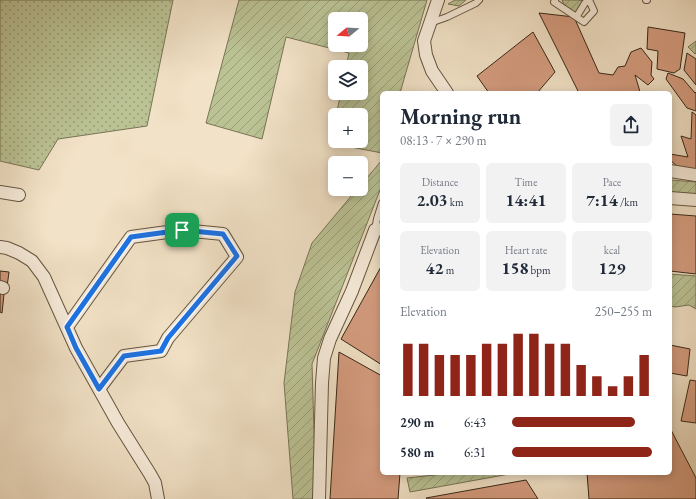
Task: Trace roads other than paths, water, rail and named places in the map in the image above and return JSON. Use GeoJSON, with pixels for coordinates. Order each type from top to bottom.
{"type":"FeatureCollection","features":[{"type":"Feature","properties":{"kind":"street"},"geometry":{"type":"LineString","coordinates":[[438,0],[424,41],[426,56],[432,71],[446,91]]}},
{"type":"Feature","properties":{"kind":"street"},"geometry":{"type":"LineString","coordinates":[[672,171],[696,175]]}},
{"type":"Feature","properties":{"kind":"street"},"geometry":{"type":"LineString","coordinates":[[0,192],[19,195]]}},
{"type":"Feature","properties":{"kind":"street"},"geometry":{"type":"LineString","coordinates":[[672,198],[696,200]]}},
{"type":"Feature","properties":{"kind":"street"},"geometry":{"type":"LineString","coordinates":[[319,499],[324,358],[330,339],[379,229]]}},
{"type":"Feature","properties":{"kind":"street"},"geometry":{"type":"LineString","coordinates":[[67,327],[131,237],[182,230],[223,234],[237,256],[168,338],[161,351],[124,356],[99,389]]}},
{"type":"Feature","properties":{"kind":"street"},"geometry":{"type":"LineString","coordinates":[[0,247],[19,253],[32,261],[44,277],[76,348],[118,423],[155,483],[158,499]]}},
{"type":"Feature","properties":{"kind":"lane"},"geometry":{"type":"LineString","coordinates":[[430,23],[447,17],[476,3],[479,0]]}},
{"type":"Feature","properties":{"kind":"lane"},"geometry":{"type":"LineString","coordinates":[[555,0],[554,2],[584,22],[594,11],[589,0],[585,3],[577,16]]}},
{"type":"Feature","properties":{"kind":"lane"},"geometry":{"type":"LineString","coordinates":[[379,229],[377,219],[380,209]]}}]}
